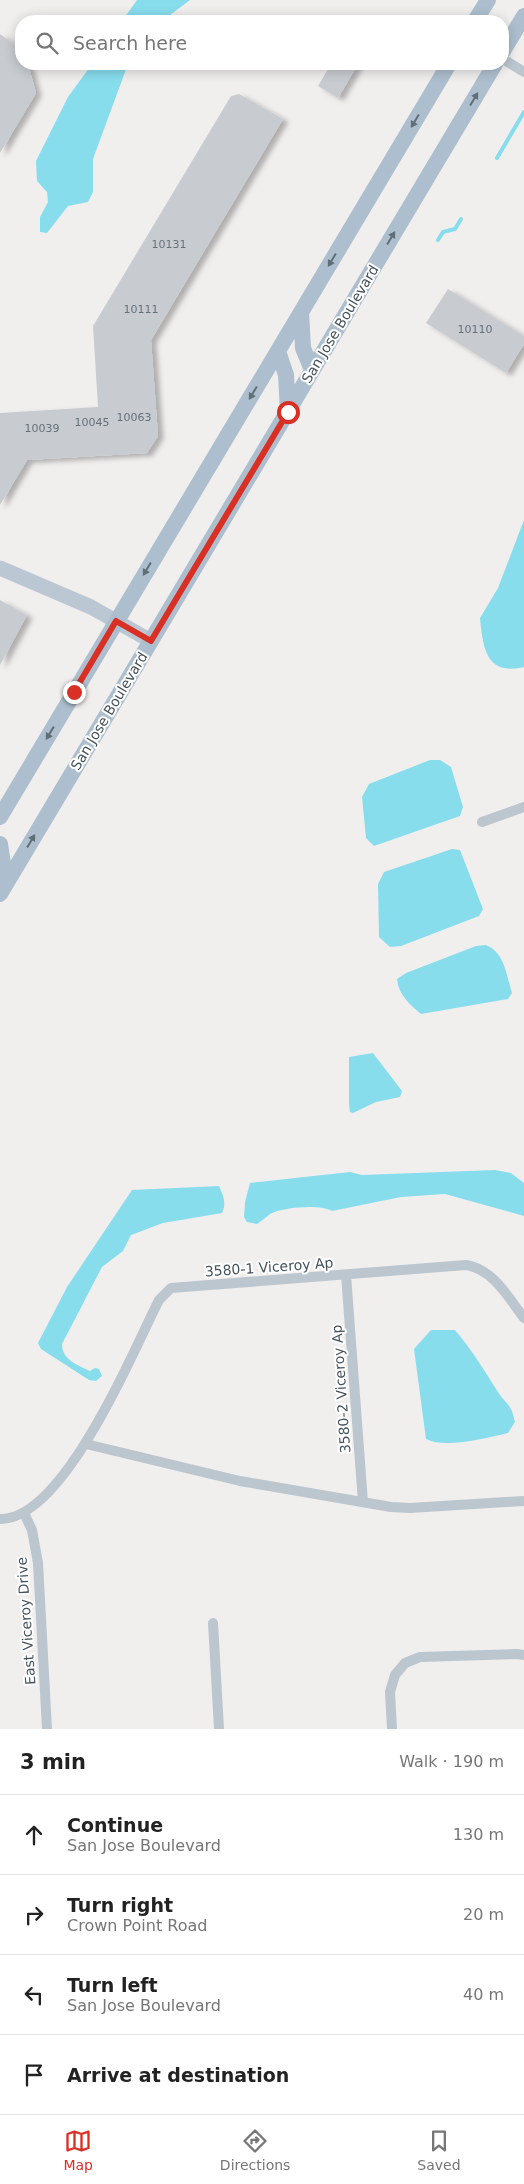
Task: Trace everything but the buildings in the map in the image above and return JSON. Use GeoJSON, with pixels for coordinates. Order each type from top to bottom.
{"type":"FeatureCollection","features":[{"type":"Feature","properties":{"kind":"main road"},"geometry":{"type":"LineString","coordinates":[[479,15],[488,0]]}},
{"type":"Feature","properties":{"kind":"main road"},"geometry":{"type":"LineString","coordinates":[[509,41],[524,16]]}},
{"type":"Feature","properties":{"kind":"main road"},"geometry":{"type":"LineString","coordinates":[[0,817],[445,70]]}},
{"type":"Feature","properties":{"kind":"main road","name":"San Jose Boulevard"},"geometry":{"type":"LineString","coordinates":[[3,888],[491,70]]}},
{"type":"Feature","properties":{"kind":"main road"},"geometry":{"type":"LineString","coordinates":[[301,312],[303,348],[312,370]]}},
{"type":"Feature","properties":{"kind":"main road"},"geometry":{"type":"LineString","coordinates":[[278,351],[286,375],[288,412]]}},
{"type":"Feature","properties":{"kind":"main road"},"geometry":{"type":"LineString","coordinates":[[0,844],[3,888]]}},
{"type":"Feature","properties":{"kind":"street"},"geometry":{"type":"LineString","coordinates":[[509,63],[524,72]]}},
{"type":"Feature","properties":{"kind":"street"},"geometry":{"type":"LineString","coordinates":[[0,568],[91,607],[151,641]]}},
{"type":"Feature","properties":{"kind":"street"},"geometry":{"type":"LineString","coordinates":[[482,822],[524,807]]}},
{"type":"Feature","properties":{"kind":"street","name":"3580-1 Viceroy Ap"},"geometry":{"type":"LineString","coordinates":[[24,1513],[57,1482],[86,1444],[159,1300],[171,1288],[466,1265],[479,1267],[488,1274],[524,1318]]}},
{"type":"Feature","properties":{"kind":"street","name":"3580-2 Viceroy Ap"},"geometry":{"type":"LineString","coordinates":[[346,1275],[363,1502]]}},
{"type":"Feature","properties":{"kind":"street"},"geometry":{"type":"LineString","coordinates":[[86,1444],[240,1481],[363,1502],[410,1508],[524,1501]]}},
{"type":"Feature","properties":{"kind":"street"},"geometry":{"type":"LineString","coordinates":[[0,1519],[8,1519],[24,1513]]}},
{"type":"Feature","properties":{"kind":"street","name":"East Viceroy Drive"},"geometry":{"type":"LineString","coordinates":[[24,1513],[32,1530],[38,1563],[47,1729]]}},
{"type":"Feature","properties":{"kind":"street"},"geometry":{"type":"LineString","coordinates":[[213,1624],[219,1729]]}},
{"type":"Feature","properties":{"kind":"street"},"geometry":{"type":"LineString","coordinates":[[392,1729],[390,1692],[395,1675],[405,1663],[420,1657],[516,1654],[524,1656]]}},
{"type":"Feature","properties":{"kind":"water"},"geometry":{"type":"Polygon","coordinates":[[[137,0],[190,0],[170,15],[126,15],[137,0]]]}},
{"type":"Feature","properties":{"kind":"water"},"geometry":{"type":"Polygon","coordinates":[[[88,70],[126,70],[93,159],[93,192],[88,202],[68,206],[47,233],[40,232],[40,217],[48,202],[47,192],[37,181],[36,161],[68,97],[88,70]]]}},
{"type":"Feature","properties":{"kind":"water"},"geometry":{"type":"Polygon","coordinates":[[[524,520],[524,667],[511,669],[494,663],[489,657],[485,649],[480,618],[498,588],[524,520]]]}},
{"type":"Feature","properties":{"kind":"water"},"geometry":{"type":"Polygon","coordinates":[[[430,760],[440,760],[451,767],[463,807],[460,816],[374,846],[366,838],[362,797],[369,784],[430,760]]]}},
{"type":"Feature","properties":{"kind":"water"},"geometry":{"type":"Polygon","coordinates":[[[452,849],[460,850],[483,909],[479,916],[401,946],[390,947],[379,937],[378,884],[384,872],[452,849]]]}},
{"type":"Feature","properties":{"kind":"water"},"geometry":{"type":"Polygon","coordinates":[[[486,945],[497,953],[504,965],[512,993],[508,999],[421,1014],[402,994],[397,979],[406,973],[476,946],[486,945]]]}},
{"type":"Feature","properties":{"kind":"water"},"geometry":{"type":"Polygon","coordinates":[[[373,1053],[402,1091],[400,1097],[376,1102],[353,1113],[350,1112],[349,1057],[373,1053]]]}},
{"type":"Feature","properties":{"kind":"water"},"geometry":{"type":"Polygon","coordinates":[[[495,1170],[511,1173],[524,1183],[524,1216],[445,1194],[401,1197],[332,1211],[311,1207],[292,1208],[270,1214],[257,1224],[247,1222],[244,1217],[245,1202],[250,1183],[350,1172],[362,1175],[495,1170]]]}},
{"type":"Feature","properties":{"kind":"water"},"geometry":{"type":"Polygon","coordinates":[[[219,1186],[224,1202],[222,1213],[163,1223],[131,1235],[123,1251],[102,1267],[62,1344],[68,1358],[90,1371],[95,1368],[99,1369],[102,1376],[96,1381],[89,1380],[41,1349],[38,1343],[67,1287],[132,1190],[219,1186]]]}},
{"type":"Feature","properties":{"kind":"water"},"geometry":{"type":"Polygon","coordinates":[[[431,1330],[455,1330],[467,1345],[512,1411],[515,1422],[508,1433],[455,1443],[434,1442],[426,1439],[414,1349],[431,1330]]]}},
{"type":"Feature","properties":{"kind":"waterway"},"geometry":{"type":"LineString","coordinates":[[497,158],[524,112]]}},
{"type":"Feature","properties":{"kind":"waterway"},"geometry":{"type":"LineString","coordinates":[[438,240],[443,232],[455,229],[461,219]]}},
{"type":"Feature","properties":{"kind":"route"},"geometry":{"type":"LineString","coordinates":[[74,692],[116,621],[151,641],[288,412]]}}]}
